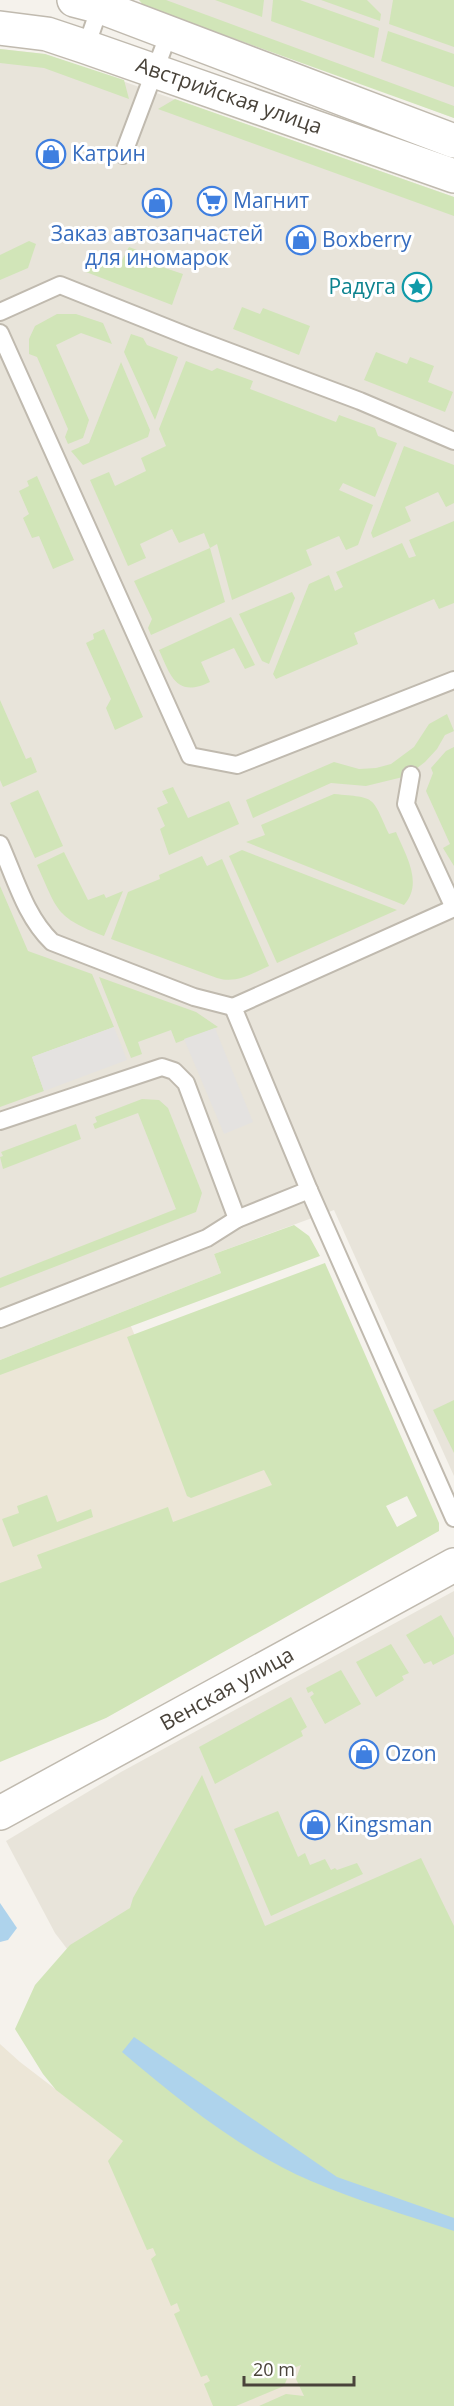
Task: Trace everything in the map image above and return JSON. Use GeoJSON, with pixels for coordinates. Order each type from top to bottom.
{"type":"FeatureCollection","features":[{"type":"Feature","properties":{"kind":"street","name":"Австрийская улица"},"geometry":{"type":"LineString","coordinates":[[92,2],[454,141]]}},
{"type":"Feature","properties":{"kind":"street","name":"Австрийская улица"},"geometry":{"type":"LineString","coordinates":[[0,28],[47,34],[86,46],[454,176]]}},
{"type":"Feature","properties":{"kind":"street","name":"Венская улица"},"geometry":{"type":"LineString","coordinates":[[0,1813],[454,1564]]}},
{"type":"Feature","properties":{"kind":"lane"},"geometry":{"type":"LineString","coordinates":[[86,46],[92,2]]}},
{"type":"Feature","properties":{"kind":"lane"},"geometry":{"type":"LineString","coordinates":[[123,155],[169,33]]}},
{"type":"Feature","properties":{"kind":"lane"},"geometry":{"type":"LineString","coordinates":[[0,312],[60,285],[360,401],[454,441]]}},
{"type":"Feature","properties":{"kind":"lane"},"geometry":{"type":"LineString","coordinates":[[0,333],[190,756],[237,765],[454,680]]}},
{"type":"Feature","properties":{"kind":"lane"},"geometry":{"type":"LineString","coordinates":[[0,844],[32,917],[52,942],[194,998],[233,1007],[454,908],[406,804],[411,775]]}},
{"type":"Feature","properties":{"kind":"lane"},"geometry":{"type":"LineString","coordinates":[[233,1007],[309,1190],[454,1518]]}},
{"type":"Feature","properties":{"kind":"lane"},"geometry":{"type":"LineString","coordinates":[[0,1122],[134,1075],[162,1067],[174,1071],[186,1083],[237,1219]]}},
{"type":"Feature","properties":{"kind":"lane"},"geometry":{"type":"LineString","coordinates":[[0,1319],[207,1238],[237,1219],[309,1190]]}},
{"type":"Feature","properties":{"kind":"shaded area"},"geometry":{"type":"Polygon","coordinates":[[[139,0],[454,0],[454,118],[139,0]]]}},
{"type":"Feature","properties":{"kind":"shaded area"},"geometry":{"type":"Polygon","coordinates":[[[0,49],[45,54],[454,197],[454,1476],[334,1210],[214,1254],[221,1273],[0,1360],[0,49]]]}},
{"type":"Feature","properties":{"kind":"shaded area"},"geometry":{"type":"Polygon","coordinates":[[[114,1027],[127,1060],[44,1091],[32,1057],[114,1027]]]}},
{"type":"Feature","properties":{"kind":"shaded area"},"geometry":{"type":"Polygon","coordinates":[[[215,1028],[253,1122],[224,1134],[184,1039],[215,1028]]]}},
{"type":"Feature","properties":{"kind":"shaded area"},"geometry":{"type":"Polygon","coordinates":[[[130,1324],[135,1336],[342,1512],[0,1689],[0,1373],[130,1324]]]}},
{"type":"Feature","properties":{"kind":"shaded area"},"geometry":{"type":"Polygon","coordinates":[[[454,1591],[454,2218],[134,2037],[55,1933],[6,1841],[121,1772],[454,1591]]]}},
{"type":"Feature","properties":{"kind":"shaded area"},"geometry":{"type":"Polygon","coordinates":[[[0,2044],[118,2137],[278,2253],[454,2406],[0,2406],[0,2044]]]}},
{"type":"Feature","properties":{"kind":"green space"},"geometry":{"type":"Polygon","coordinates":[[[139,0],[166,0],[454,106],[454,118],[144,6],[139,0]]]}},
{"type":"Feature","properties":{"kind":"green space"},"geometry":{"type":"Polygon","coordinates":[[[215,0],[264,0],[262,17],[215,0]]]}},
{"type":"Feature","properties":{"kind":"green space"},"geometry":{"type":"Polygon","coordinates":[[[273,0],[300,0],[379,28],[374,58],[271,21],[273,0]]]}},
{"type":"Feature","properties":{"kind":"green space"},"geometry":{"type":"Polygon","coordinates":[[[321,0],[367,0],[381,14],[380,21],[321,0]]]}},
{"type":"Feature","properties":{"kind":"green space"},"geometry":{"type":"Polygon","coordinates":[[[393,0],[454,0],[454,47],[389,24],[393,0]]]}},
{"type":"Feature","properties":{"kind":"green space"},"geometry":{"type":"Polygon","coordinates":[[[388,31],[454,54],[454,87],[381,61],[388,31]]]}},
{"type":"Feature","properties":{"kind":"green space"},"geometry":{"type":"Polygon","coordinates":[[[0,49],[45,54],[124,80],[129,99],[44,68],[0,63],[0,49]]]}},
{"type":"Feature","properties":{"kind":"green space"},"geometry":{"type":"Polygon","coordinates":[[[175,99],[454,197],[454,216],[158,109],[175,99]]]}},
{"type":"Feature","properties":{"kind":"green space"},"geometry":{"type":"Polygon","coordinates":[[[29,241],[36,244],[28,268],[0,280],[0,255],[29,241]]]}},
{"type":"Feature","properties":{"kind":"green space"},"geometry":{"type":"Polygon","coordinates":[[[129,247],[153,256],[150,263],[183,274],[172,305],[86,272],[94,252],[121,262],[129,247]]]}},
{"type":"Feature","properties":{"kind":"green space"},"geometry":{"type":"Polygon","coordinates":[[[242,307],[260,314],[263,308],[310,326],[299,355],[233,329],[242,307]]]}},
{"type":"Feature","properties":{"kind":"green space"},"geometry":{"type":"Polygon","coordinates":[[[57,314],[76,314],[103,323],[112,344],[81,333],[56,345],[89,420],[83,438],[68,444],[65,437],[68,429],[37,357],[29,354],[29,339],[35,326],[57,314]]]}},
{"type":"Feature","properties":{"kind":"green space"},"geometry":{"type":"Polygon","coordinates":[[[131,334],[143,338],[147,345],[178,357],[155,420],[124,352],[131,334]]]}},
{"type":"Feature","properties":{"kind":"green space"},"geometry":{"type":"Polygon","coordinates":[[[376,352],[407,364],[410,357],[434,366],[428,382],[453,392],[445,412],[364,380],[376,352]]]}},
{"type":"Feature","properties":{"kind":"green space"},"geometry":{"type":"Polygon","coordinates":[[[186,361],[212,371],[217,368],[253,381],[250,389],[336,422],[339,415],[375,428],[378,436],[397,443],[375,497],[343,483],[339,490],[373,505],[358,545],[346,550],[339,536],[306,550],[312,565],[232,600],[217,544],[210,548],[204,533],[179,543],[172,529],[140,544],[146,558],[128,566],[90,480],[109,472],[115,486],[146,471],[141,458],[166,446],[159,429],[186,361]]]}},
{"type":"Feature","properties":{"kind":"green space"},"geometry":{"type":"Polygon","coordinates":[[[121,362],[150,430],[148,437],[83,465],[71,451],[89,443],[121,362]]]}},
{"type":"Feature","properties":{"kind":"green space"},"geometry":{"type":"Polygon","coordinates":[[[404,446],[454,465],[454,503],[446,507],[438,492],[405,507],[411,521],[373,538],[371,533],[404,446]]]}},
{"type":"Feature","properties":{"kind":"green space"},"geometry":{"type":"Polygon","coordinates":[[[37,476],[74,560],[53,569],[39,536],[32,538],[23,518],[29,514],[19,491],[29,486],[27,481],[37,476]]]}},
{"type":"Feature","properties":{"kind":"green space"},"geometry":{"type":"Polygon","coordinates":[[[454,521],[454,603],[439,609],[434,599],[354,633],[358,644],[276,679],[273,674],[309,584],[329,575],[335,591],[343,587],[336,572],[402,543],[409,558],[416,556],[409,540],[454,521]]]}},
{"type":"Feature","properties":{"kind":"green space"},"geometry":{"type":"Polygon","coordinates":[[[210,548],[225,602],[151,635],[148,628],[152,619],[134,581],[210,548]]]}},
{"type":"Feature","properties":{"kind":"green space"},"geometry":{"type":"Polygon","coordinates":[[[292,592],[295,598],[269,664],[262,661],[239,614],[292,592]]]}},
{"type":"Feature","properties":{"kind":"green space"},"geometry":{"type":"Polygon","coordinates":[[[231,617],[255,665],[245,669],[234,648],[201,662],[210,682],[190,688],[177,682],[167,669],[159,650],[231,617]]]}},
{"type":"Feature","properties":{"kind":"green space"},"geometry":{"type":"Polygon","coordinates":[[[104,629],[143,717],[115,730],[106,708],[111,699],[86,643],[94,639],[93,634],[104,629]]]}},
{"type":"Feature","properties":{"kind":"green space"},"geometry":{"type":"Polygon","coordinates":[[[0,700],[26,759],[31,757],[37,772],[3,787],[0,780],[0,700]]]}},
{"type":"Feature","properties":{"kind":"green space"},"geometry":{"type":"Polygon","coordinates":[[[447,714],[454,731],[445,735],[437,749],[425,762],[407,776],[366,786],[331,783],[253,818],[246,800],[334,762],[359,769],[391,764],[414,747],[429,724],[447,714]]]}},
{"type":"Feature","properties":{"kind":"green space"},"geometry":{"type":"Polygon","coordinates":[[[454,747],[454,866],[443,848],[450,844],[426,791],[433,773],[431,768],[446,751],[454,747]]]}},
{"type":"Feature","properties":{"kind":"green space"},"geometry":{"type":"Polygon","coordinates":[[[173,787],[188,818],[229,801],[239,824],[169,855],[160,829],[165,826],[157,808],[168,803],[162,791],[173,787]]]}},
{"type":"Feature","properties":{"kind":"green space"},"geometry":{"type":"Polygon","coordinates":[[[38,790],[63,846],[35,858],[10,803],[38,790]]]}},
{"type":"Feature","properties":{"kind":"green space"},"geometry":{"type":"Polygon","coordinates":[[[334,794],[358,796],[371,801],[389,834],[396,832],[408,859],[413,878],[410,896],[404,905],[246,842],[265,835],[261,825],[334,794]]]}},
{"type":"Feature","properties":{"kind":"green space"},"geometry":{"type":"Polygon","coordinates":[[[242,850],[397,910],[277,963],[229,856],[242,850]]]}},
{"type":"Feature","properties":{"kind":"green space"},"geometry":{"type":"Polygon","coordinates":[[[64,852],[88,900],[104,894],[106,898],[123,891],[104,936],[67,917],[60,911],[49,893],[37,865],[64,852]]]}},
{"type":"Feature","properties":{"kind":"green space"},"geometry":{"type":"Polygon","coordinates":[[[202,856],[207,866],[222,859],[269,966],[243,977],[224,980],[111,939],[128,892],[160,879],[159,875],[202,856]]]}},
{"type":"Feature","properties":{"kind":"green space"},"geometry":{"type":"Polygon","coordinates":[[[0,886],[28,951],[92,974],[114,1027],[32,1057],[44,1091],[0,1107],[0,886]]]}},
{"type":"Feature","properties":{"kind":"green space"},"geometry":{"type":"Polygon","coordinates":[[[99,977],[196,1012],[218,1027],[176,1043],[171,1030],[138,1042],[142,1054],[131,1058],[99,977]]]}},
{"type":"Feature","properties":{"kind":"green space"},"geometry":{"type":"Polygon","coordinates":[[[142,1099],[159,1100],[168,1108],[202,1193],[196,1212],[0,1288],[0,1278],[176,1209],[138,1113],[95,1129],[93,1124],[97,1122],[95,1117],[142,1099]]]}},
{"type":"Feature","properties":{"kind":"green space"},"geometry":{"type":"Polygon","coordinates":[[[76,1124],[81,1139],[3,1169],[1,1152],[76,1124]]]}},
{"type":"Feature","properties":{"kind":"green space"},"geometry":{"type":"Polygon","coordinates":[[[294,1225],[309,1236],[320,1256],[0,1375],[0,1360],[221,1273],[214,1254],[294,1225]]]}},
{"type":"Feature","properties":{"kind":"green space"},"geometry":{"type":"Polygon","coordinates":[[[325,1263],[439,1523],[439,1531],[106,1718],[0,1762],[0,1583],[42,1568],[37,1555],[168,1507],[173,1522],[272,1485],[264,1470],[191,1498],[187,1496],[127,1337],[325,1263]],[[407,1496],[386,1506],[397,1527],[417,1516],[407,1496]]]}},
{"type":"Feature","properties":{"kind":"green space"},"geometry":{"type":"Polygon","coordinates":[[[454,1400],[454,1453],[433,1410],[454,1400]]]}},
{"type":"Feature","properties":{"kind":"green space"},"geometry":{"type":"Polygon","coordinates":[[[47,1495],[57,1522],[91,1509],[93,1517],[13,1547],[2,1519],[19,1513],[17,1506],[47,1495]]]}},
{"type":"Feature","properties":{"kind":"green space"},"geometry":{"type":"Polygon","coordinates":[[[441,1615],[454,1638],[454,1654],[433,1665],[431,1661],[424,1664],[406,1635],[441,1615]]]}},
{"type":"Feature","properties":{"kind":"green space"},"geometry":{"type":"Polygon","coordinates":[[[391,1644],[409,1673],[402,1676],[404,1680],[376,1697],[356,1662],[391,1644]]]}},
{"type":"Feature","properties":{"kind":"green space"},"geometry":{"type":"Polygon","coordinates":[[[341,1670],[361,1704],[325,1724],[310,1697],[314,1694],[312,1691],[308,1693],[306,1688],[341,1670]]]}},
{"type":"Feature","properties":{"kind":"green space"},"geometry":{"type":"Polygon","coordinates":[[[291,1697],[307,1727],[301,1731],[303,1736],[215,1784],[199,1747],[291,1697]]]}},
{"type":"Feature","properties":{"kind":"green space"},"geometry":{"type":"Polygon","coordinates":[[[202,1775],[265,1926],[421,1858],[454,1926],[454,2406],[259,2406],[286,2394],[304,2396],[296,2379],[301,2365],[291,2369],[284,2386],[236,2406],[213,2406],[204,2384],[210,2381],[207,2375],[201,2377],[174,2314],[180,2311],[177,2303],[171,2306],[151,2259],[156,2255],[153,2248],[147,2250],[108,2161],[123,2141],[56,2090],[43,2074],[15,2029],[35,1985],[70,1945],[130,1908],[133,1898],[202,1775]]]}},
{"type":"Feature","properties":{"kind":"green space"},"geometry":{"type":"Polygon","coordinates":[[[278,1811],[298,1857],[305,1853],[310,1865],[325,1859],[331,1870],[357,1863],[363,1874],[271,1916],[234,1829],[278,1811]]]}},
{"type":"Feature","properties":{"kind":"water"},"geometry":{"type":"Polygon","coordinates":[[[0,1903],[17,1928],[8,1940],[0,1942],[0,1903]]]}},
{"type":"Feature","properties":{"kind":"water"},"geometry":{"type":"Polygon","coordinates":[[[134,2037],[337,2177],[454,2218],[454,2231],[382,2208],[311,2181],[260,2155],[212,2124],[122,2052],[134,2037]]]}},
{"type":"Feature","properties":{"kind":"place","name":"Катрин"},"geometry":{"type":"Point","coordinates":[51,154]}},
{"type":"Feature","properties":{"kind":"place","name":"Магнит"},"geometry":{"type":"Point","coordinates":[212,201]}},
{"type":"Feature","properties":{"kind":"place","name":"Заказ автозапчастей для иномарок"},"geometry":{"type":"Point","coordinates":[157,203]}},
{"type":"Feature","properties":{"kind":"place","name":"Boxberry"},"geometry":{"type":"Point","coordinates":[301,240]}},
{"type":"Feature","properties":{"kind":"place","name":"Радуга"},"geometry":{"type":"Point","coordinates":[417,287]}},
{"type":"Feature","properties":{"kind":"place","name":"Ozon"},"geometry":{"type":"Point","coordinates":[364,1754]}},
{"type":"Feature","properties":{"kind":"place","name":"Kingsman"},"geometry":{"type":"Point","coordinates":[315,1825]}}]}
